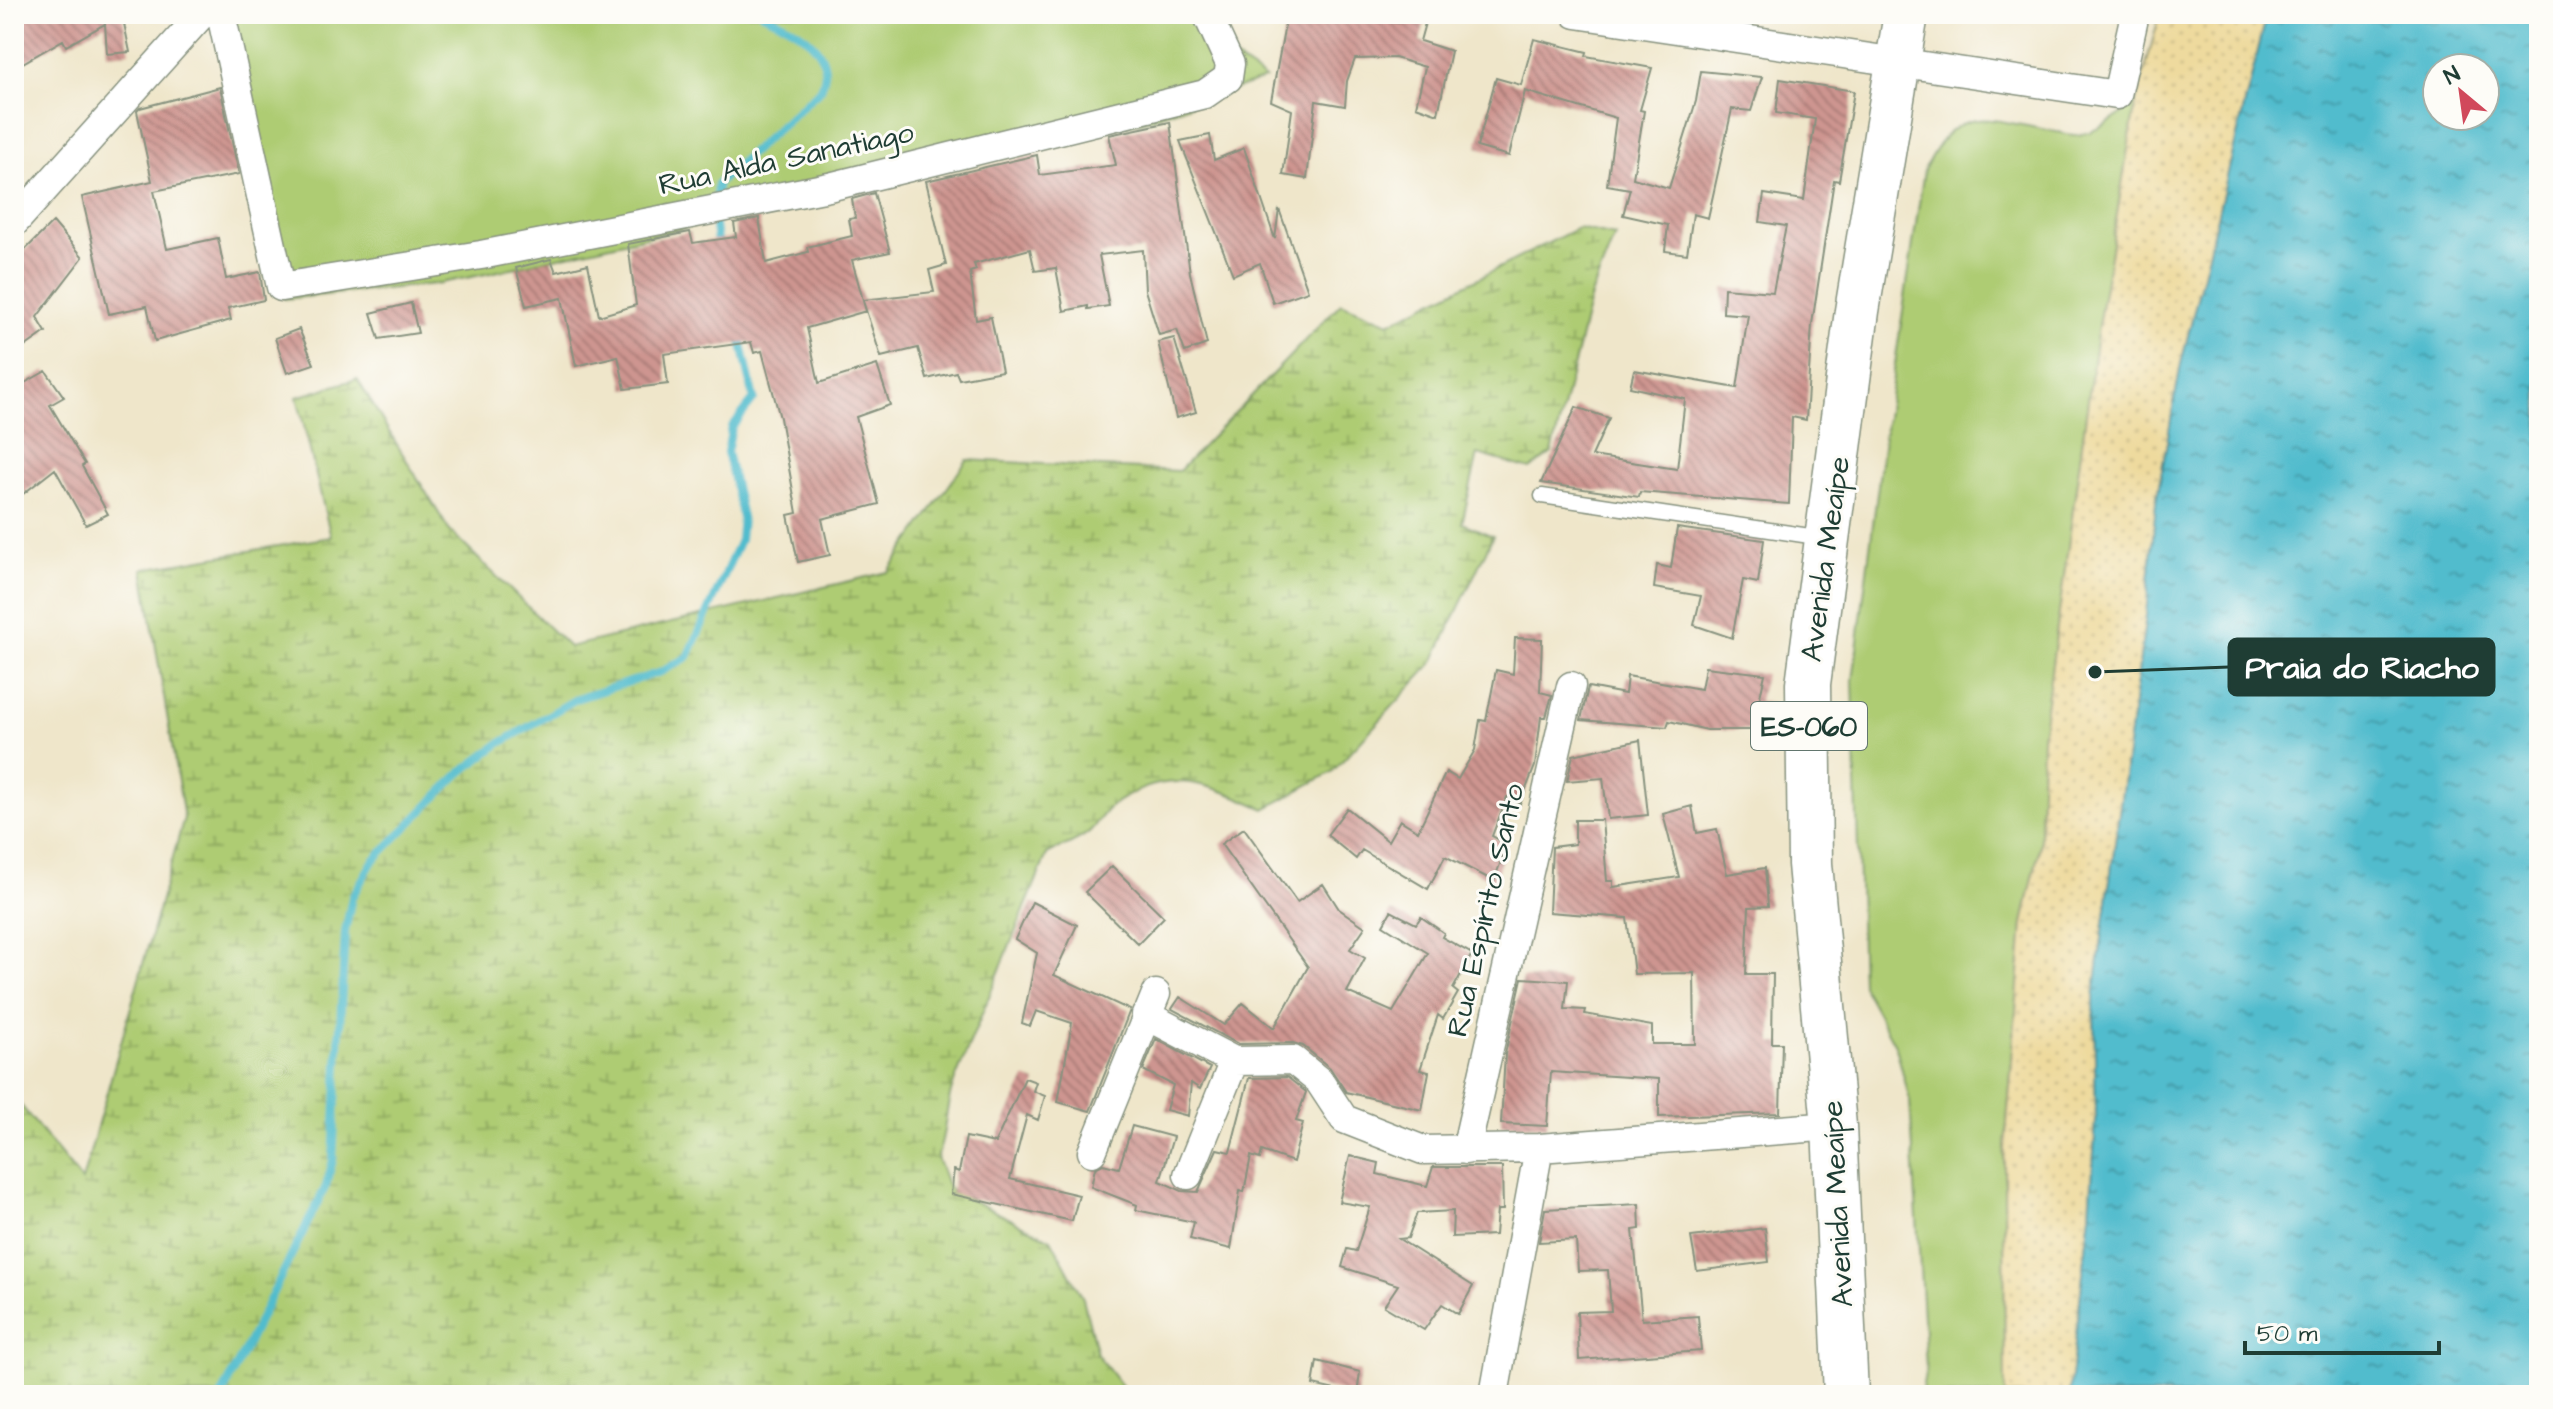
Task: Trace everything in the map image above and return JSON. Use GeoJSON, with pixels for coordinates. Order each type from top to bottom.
{"type":"FeatureCollection","features":[{"type":"Feature","properties":{"kind":"main road","name":"Avenida Meaípe"},"geometry":{"type":"LineString","coordinates":[[1846,1395],[1834,1126],[1810,864],[1808,684],[1857,311],[1906,14]]}},
{"type":"Feature","properties":{"kind":"street"},"geometry":{"type":"LineString","coordinates":[[14,223],[202,14]]}},
{"type":"Feature","properties":{"kind":"street","name":"Rua Alda Sanatiago"},"geometry":{"type":"LineString","coordinates":[[221,14],[281,287],[481,255],[829,187],[1205,94],[1228,78],[1230,64],[1207,14]]}},
{"type":"Feature","properties":{"kind":"street"},"geometry":{"type":"LineString","coordinates":[[1576,14],[2117,95],[2135,14]]}},
{"type":"Feature","properties":{"kind":"street","name":"Rua Espírito Santo"},"geometry":{"type":"LineString","coordinates":[[1466,1150],[1571,686]]}},
{"type":"Feature","properties":{"kind":"street"},"geometry":{"type":"LineString","coordinates":[[1092,1152],[1151,1005],[1234,1061],[1293,1060],[1319,1081],[1344,1119],[1423,1150],[1539,1148],[1834,1126]]}},
{"type":"Feature","properties":{"kind":"street"},"geometry":{"type":"LineString","coordinates":[[1188,1175],[1234,1061]]}},
{"type":"Feature","properties":{"kind":"street"},"geometry":{"type":"LineString","coordinates":[[1494,1395],[1539,1148]]}},
{"type":"Feature","properties":{"kind":"lane"},"geometry":{"type":"LineString","coordinates":[[1542,496],[1828,538]]}},
{"type":"Feature","properties":{"kind":"green space"},"geometry":{"type":"Polygon","coordinates":[[[232,14],[1187,14],[1201,35],[1265,79],[1141,122],[486,274],[436,284],[284,299],[232,14]]]}},
{"type":"Feature","properties":{"kind":"green space"},"geometry":{"type":"Polygon","coordinates":[[[2136,102],[2098,327],[2042,738],[2040,845],[2023,924],[2004,1160],[2005,1395],[1921,1395],[1926,1368],[1910,1101],[1896,1047],[1862,985],[1853,680],[1885,431],[1924,170],[1948,134],[1974,120],[2006,122],[2077,135],[2101,127],[2136,102]]]}},
{"type":"Feature","properties":{"kind":"green space"},"geometry":{"type":"Polygon","coordinates":[[[1578,228],[1615,236],[1591,295],[1552,453],[1530,469],[1478,454],[1462,523],[1493,536],[1432,664],[1332,772],[1265,809],[1205,786],[1169,782],[1131,794],[1110,807],[1081,838],[1047,854],[953,1085],[937,1158],[949,1189],[1051,1239],[1083,1298],[1097,1354],[1128,1395],[14,1395],[14,1097],[82,1181],[184,818],[143,569],[331,537],[297,397],[357,379],[449,530],[569,647],[888,572],[967,460],[1179,471],[1341,303],[1389,323],[1578,228]]]}},
{"type":"Feature","properties":{"kind":"sand"},"geometry":{"type":"Polygon","coordinates":[[[2160,14],[2267,14],[2181,364],[2156,503],[2146,615],[2094,997],[2096,1121],[2090,1214],[2069,1395],[2005,1395],[2004,1160],[2023,924],[2040,845],[2042,738],[2098,327],[2136,102],[2160,14]]]}},
{"type":"Feature","properties":{"kind":"water"},"geometry":{"type":"Polygon","coordinates":[[[2267,14],[2539,14],[2539,1395],[2069,1395],[2090,1214],[2096,1121],[2094,997],[2146,615],[2156,503],[2181,364],[2267,14]]]}},
{"type":"Feature","properties":{"kind":"building"},"geometry":{"type":"Polygon","coordinates":[[[14,14],[122,14],[130,52],[107,54],[105,24],[66,46],[63,40],[14,68],[14,14]]]}},
{"type":"Feature","properties":{"kind":"building"},"geometry":{"type":"Polygon","coordinates":[[[1287,14],[1346,14],[1398,23],[1400,17],[1425,23],[1420,41],[1451,51],[1438,114],[1416,106],[1425,67],[1395,58],[1355,59],[1347,81],[1345,106],[1316,101],[1307,179],[1283,175],[1292,110],[1271,101],[1287,14]]]}},
{"type":"Feature","properties":{"kind":"building"},"geometry":{"type":"Polygon","coordinates":[[[1534,39],[1587,52],[1586,56],[1652,68],[1640,110],[1644,111],[1633,178],[1669,188],[1696,101],[1701,71],[1762,77],[1751,111],[1732,109],[1708,218],[1693,214],[1687,254],[1665,251],[1668,225],[1623,215],[1630,189],[1607,185],[1616,118],[1525,91],[1509,156],[1477,147],[1496,78],[1521,85],[1534,39]]]}},
{"type":"Feature","properties":{"kind":"building"},"geometry":{"type":"Polygon","coordinates":[[[1780,79],[1854,91],[1839,181],[1834,180],[1812,324],[1806,420],[1792,417],[1789,504],[1640,492],[1639,497],[1541,483],[1576,407],[1609,418],[1592,456],[1677,469],[1685,399],[1630,387],[1634,370],[1737,388],[1748,315],[1723,313],[1724,288],[1773,292],[1786,226],[1760,222],[1764,194],[1804,200],[1815,119],[1776,113],[1780,79]]]}},
{"type":"Feature","properties":{"kind":"building"},"geometry":{"type":"Polygon","coordinates":[[[220,87],[239,174],[154,191],[167,249],[218,238],[226,279],[260,272],[264,300],[228,308],[231,320],[155,341],[147,306],[109,314],[82,197],[152,181],[137,111],[140,108],[220,87]]]}},
{"type":"Feature","properties":{"kind":"building"},"geometry":{"type":"Polygon","coordinates":[[[1170,122],[1190,273],[1207,344],[1185,352],[1177,330],[1159,335],[1145,290],[1143,250],[1099,255],[1109,306],[1064,311],[1056,268],[1035,271],[1030,249],[974,264],[976,270],[970,272],[976,320],[991,317],[1002,371],[959,379],[956,372],[927,379],[918,348],[881,357],[863,301],[866,311],[807,328],[819,383],[877,365],[890,405],[856,417],[879,504],[822,519],[830,555],[798,562],[788,515],[797,513],[780,418],[762,351],[754,353],[751,342],[664,354],[668,384],[625,389],[618,356],[576,366],[562,298],[526,306],[516,268],[551,259],[556,272],[588,264],[599,316],[636,305],[628,244],[690,232],[693,243],[736,237],[734,223],[759,218],[766,263],[808,252],[807,247],[852,236],[849,219],[855,218],[852,199],[874,193],[890,252],[852,260],[863,300],[934,292],[929,270],[946,265],[926,181],[1037,155],[1040,175],[1116,165],[1109,135],[1170,122]]]}},
{"type":"Feature","properties":{"kind":"building"},"geometry":{"type":"Polygon","coordinates":[[[1210,135],[1214,160],[1244,148],[1275,239],[1279,209],[1308,291],[1273,303],[1260,263],[1233,275],[1180,141],[1210,135]]]}},
{"type":"Feature","properties":{"kind":"building"},"geometry":{"type":"Polygon","coordinates":[[[53,222],[83,257],[37,317],[46,332],[23,348],[14,332],[14,261],[53,222]]]}},
{"type":"Feature","properties":{"kind":"building"},"geometry":{"type":"Polygon","coordinates":[[[411,303],[418,333],[379,339],[371,313],[411,303]]]}},
{"type":"Feature","properties":{"kind":"building"},"geometry":{"type":"Polygon","coordinates":[[[299,329],[314,364],[287,373],[275,338],[299,329]]]}},
{"type":"Feature","properties":{"kind":"building"},"geometry":{"type":"Polygon","coordinates":[[[1174,338],[1196,412],[1176,418],[1158,342],[1174,338]]]}},
{"type":"Feature","properties":{"kind":"building"},"geometry":{"type":"Polygon","coordinates":[[[46,371],[64,397],[50,405],[85,464],[82,466],[108,514],[86,525],[55,469],[23,494],[14,480],[14,389],[46,371]]]}},
{"type":"Feature","properties":{"kind":"building"},"geometry":{"type":"Polygon","coordinates":[[[1677,528],[1764,540],[1758,583],[1743,580],[1732,638],[1694,625],[1701,596],[1654,588],[1657,565],[1671,568],[1677,528]]]}},
{"type":"Feature","properties":{"kind":"building"},"geometry":{"type":"Polygon","coordinates":[[[1515,638],[1542,639],[1540,692],[1552,695],[1546,717],[1541,717],[1535,766],[1520,804],[1507,797],[1492,836],[1507,844],[1494,881],[1445,856],[1428,889],[1362,850],[1356,859],[1327,835],[1347,808],[1388,841],[1400,820],[1418,831],[1446,772],[1458,779],[1475,750],[1480,720],[1486,721],[1496,670],[1513,674],[1515,638]]]}},
{"type":"Feature","properties":{"kind":"building"},"geometry":{"type":"Polygon","coordinates":[[[1705,667],[1765,674],[1759,701],[1773,704],[1771,730],[1707,730],[1669,721],[1667,727],[1581,720],[1588,687],[1625,694],[1627,676],[1701,689],[1705,667]]]}},
{"type":"Feature","properties":{"kind":"building"},"geometry":{"type":"Polygon","coordinates":[[[1640,740],[1648,815],[1608,819],[1603,778],[1567,781],[1573,755],[1640,740]]]}},
{"type":"Feature","properties":{"kind":"building"},"geometry":{"type":"Polygon","coordinates":[[[1692,806],[1697,833],[1717,829],[1727,874],[1765,868],[1768,906],[1749,907],[1746,974],[1773,974],[1772,1043],[1782,1043],[1780,1113],[1659,1117],[1659,1079],[1551,1072],[1547,1126],[1501,1124],[1505,1054],[1522,978],[1568,981],[1565,1009],[1586,1010],[1585,1014],[1652,1026],[1652,1044],[1695,1044],[1694,973],[1634,974],[1627,918],[1549,912],[1552,847],[1575,844],[1575,820],[1602,820],[1607,881],[1613,881],[1613,887],[1679,877],[1663,814],[1692,806]]]}},
{"type":"Feature","properties":{"kind":"building"},"geometry":{"type":"Polygon","coordinates":[[[1244,828],[1297,902],[1323,884],[1339,909],[1365,927],[1350,949],[1365,958],[1347,992],[1393,1012],[1428,953],[1383,925],[1391,911],[1416,924],[1421,917],[1444,933],[1442,937],[1472,954],[1453,989],[1458,993],[1443,1019],[1438,1015],[1420,1070],[1429,1072],[1422,1110],[1346,1092],[1330,1068],[1303,1046],[1293,1043],[1238,1044],[1172,1009],[1180,997],[1224,1025],[1243,1003],[1274,1028],[1308,967],[1221,844],[1244,828]]]}},
{"type":"Feature","properties":{"kind":"building"},"geometry":{"type":"Polygon","coordinates":[[[1112,866],[1164,917],[1138,944],[1085,892],[1112,866]]]}},
{"type":"Feature","properties":{"kind":"building"},"geometry":{"type":"Polygon","coordinates":[[[1032,902],[1077,925],[1054,975],[1130,1010],[1090,1111],[1058,1102],[1072,1023],[1036,1011],[1030,1026],[1022,1023],[1037,953],[1015,939],[1032,902]]]}},
{"type":"Feature","properties":{"kind":"building"},"geometry":{"type":"Polygon","coordinates":[[[1156,1039],[1210,1068],[1200,1089],[1191,1083],[1188,1116],[1166,1110],[1173,1085],[1143,1070],[1156,1039]]]}},
{"type":"Feature","properties":{"kind":"building"},"geometry":{"type":"Polygon","coordinates":[[[1287,1077],[1306,1092],[1296,1121],[1303,1123],[1293,1162],[1262,1151],[1260,1159],[1251,1156],[1244,1192],[1240,1191],[1231,1249],[1190,1239],[1194,1222],[1136,1210],[1137,1205],[1091,1187],[1095,1168],[1103,1164],[1119,1168],[1132,1126],[1173,1137],[1160,1181],[1182,1191],[1198,1192],[1217,1149],[1230,1152],[1249,1078],[1287,1077]]]}},
{"type":"Feature","properties":{"kind":"building"},"geometry":{"type":"Polygon","coordinates":[[[1025,1078],[1036,1082],[1033,1091],[1045,1096],[1038,1120],[1027,1115],[1010,1179],[1079,1195],[1072,1221],[951,1194],[954,1170],[959,1172],[966,1137],[995,1143],[1025,1078]]]}},
{"type":"Feature","properties":{"kind":"building"},"geometry":{"type":"Polygon","coordinates":[[[1350,1156],[1379,1163],[1377,1174],[1427,1186],[1433,1167],[1502,1167],[1503,1210],[1497,1210],[1495,1235],[1452,1237],[1453,1211],[1417,1213],[1408,1238],[1399,1239],[1473,1286],[1458,1314],[1442,1304],[1424,1330],[1384,1306],[1398,1285],[1342,1267],[1347,1249],[1356,1251],[1370,1207],[1339,1202],[1350,1156]]]}},
{"type":"Feature","properties":{"kind":"building"},"geometry":{"type":"Polygon","coordinates":[[[1639,1204],[1640,1229],[1633,1230],[1642,1320],[1698,1316],[1701,1351],[1579,1360],[1577,1312],[1611,1311],[1608,1270],[1578,1271],[1576,1240],[1539,1242],[1545,1209],[1639,1204]]]}},
{"type":"Feature","properties":{"kind":"building"},"geometry":{"type":"Polygon","coordinates":[[[1765,1228],[1769,1262],[1697,1271],[1691,1237],[1765,1228]]]}},
{"type":"Feature","properties":{"kind":"building"},"geometry":{"type":"Polygon","coordinates":[[[1317,1361],[1360,1372],[1357,1395],[1313,1385],[1317,1361]]]}},
{"type":"Feature","properties":{"kind":"waterway"},"geometry":{"type":"LineString","coordinates":[[718,249],[715,226],[717,184],[821,89],[825,75],[824,62],[810,41],[763,14]]}},
{"type":"Feature","properties":{"kind":"waterway"},"geometry":{"type":"LineString","coordinates":[[222,1395],[326,1186],[333,1160],[345,932],[352,897],[373,861],[458,775],[499,744],[576,699],[661,672],[688,657],[740,540],[742,517],[727,452],[732,427],[754,399],[740,335]]}},
{"type":"Feature","properties":{"kind":"place","name":"Praia do Riacho"},"geometry":{"type":"Point","coordinates":[2095,672]}}]}
